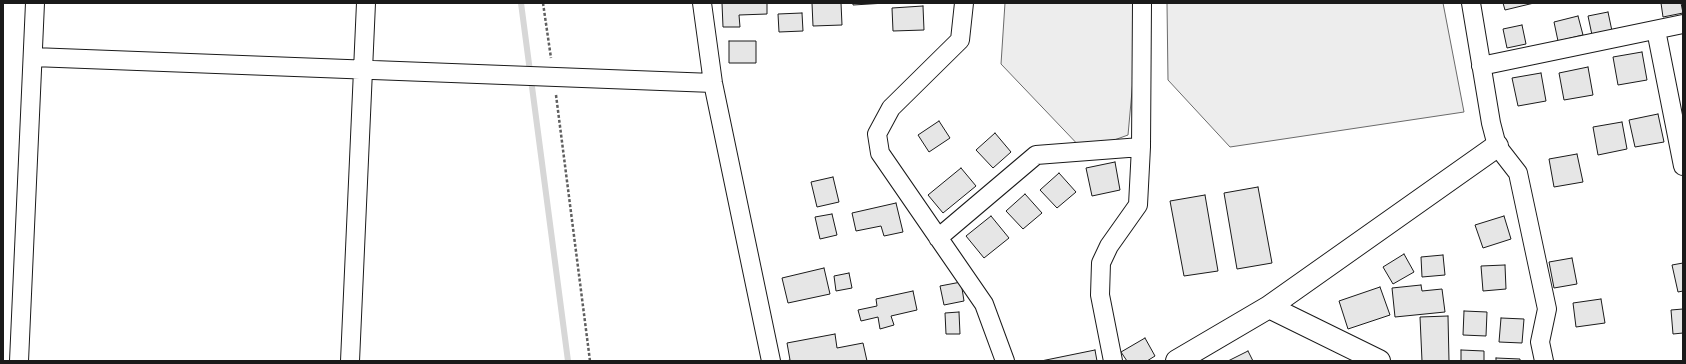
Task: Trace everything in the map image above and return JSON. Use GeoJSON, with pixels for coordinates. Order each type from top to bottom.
{"type":"FeatureCollection","features":[{"type":"Feature","properties":{"kind":"street"},"geometry":{"type":"LineString","coordinates":[[19,361],[35,3]]}},
{"type":"Feature","properties":{"kind":"street"},"geometry":{"type":"LineString","coordinates":[[350,361],[366,3]]}},
{"type":"Feature","properties":{"kind":"street"},"geometry":{"type":"LineString","coordinates":[[702,3],[713,83],[770,361]]}},
{"type":"Feature","properties":{"kind":"street"},"geometry":{"type":"LineString","coordinates":[[964,3],[960,40],[891,108],[877,134],[880,153],[984,304],[1005,361]]}},
{"type":"Feature","properties":{"kind":"street"},"geometry":{"type":"LineString","coordinates":[[1113,361],[1100,295],[1101,263],[1109,246],[1138,205],[1141,147],[1142,3]]}},
{"type":"Feature","properties":{"kind":"street"},"geometry":{"type":"LineString","coordinates":[[1471,3],[1491,123],[1497,146],[1518,173],[1547,309],[1540,342],[1544,361]]}},
{"type":"Feature","properties":{"kind":"street"},"geometry":{"type":"LineString","coordinates":[[1481,66],[1683,24]]}},
{"type":"Feature","properties":{"kind":"street"},"geometry":{"type":"LineString","coordinates":[[1656,30],[1683,166]]}},
{"type":"Feature","properties":{"kind":"street"},"geometry":{"type":"LineString","coordinates":[[32,57],[713,83]]}},
{"type":"Feature","properties":{"kind":"street"},"geometry":{"type":"LineString","coordinates":[[1177,361],[1269,307],[1497,146]]}},
{"type":"Feature","properties":{"kind":"street"},"geometry":{"type":"LineString","coordinates":[[938,238],[1036,155],[1141,147]]}},
{"type":"Feature","properties":{"kind":"street"},"geometry":{"type":"LineString","coordinates":[[1269,307],[1372,359]]}},
{"type":"Feature","properties":{"kind":"path"},"geometry":{"type":"LineString","coordinates":[[543,3],[551,76],[590,361]]}},
{"type":"Feature","properties":{"kind":"shaded area"},"geometry":{"type":"Polygon","coordinates":[[[1005,3],[1140,3],[1128,135],[1084,151],[1001,64],[1005,3]]]}},
{"type":"Feature","properties":{"kind":"shaded area"},"geometry":{"type":"Polygon","coordinates":[[[1167,3],[1443,3],[1464,112],[1230,147],[1168,80],[1167,3]]]}},
{"type":"Feature","properties":{"kind":"building"},"geometry":{"type":"Polygon","coordinates":[[[722,3],[767,3],[767,14],[739,15],[740,27],[723,27],[722,3]]]}},
{"type":"Feature","properties":{"kind":"building"},"geometry":{"type":"Polygon","coordinates":[[[812,3],[841,3],[842,25],[813,26],[812,3]]]}},
{"type":"Feature","properties":{"kind":"building"},"geometry":{"type":"Polygon","coordinates":[[[853,3],[886,3],[853,5],[853,3]]]}},
{"type":"Feature","properties":{"kind":"building"},"geometry":{"type":"Polygon","coordinates":[[[1503,3],[1534,3],[1505,10],[1503,3]]]}},
{"type":"Feature","properties":{"kind":"building"},"geometry":{"type":"Polygon","coordinates":[[[1661,3],[1681,3],[1683,13],[1663,17],[1661,3]]]}},
{"type":"Feature","properties":{"kind":"building"},"geometry":{"type":"Polygon","coordinates":[[[923,6],[924,30],[893,31],[892,8],[923,6]]]}},
{"type":"Feature","properties":{"kind":"building"},"geometry":{"type":"Polygon","coordinates":[[[1608,12],[1612,31],[1592,35],[1588,16],[1608,12]]]}},
{"type":"Feature","properties":{"kind":"building"},"geometry":{"type":"Polygon","coordinates":[[[802,13],[803,31],[779,32],[778,14],[802,13]]]}},
{"type":"Feature","properties":{"kind":"building"},"geometry":{"type":"Polygon","coordinates":[[[1578,16],[1583,35],[1558,41],[1554,22],[1578,16]]]}},
{"type":"Feature","properties":{"kind":"building"},"geometry":{"type":"Polygon","coordinates":[[[1522,25],[1526,44],[1507,48],[1503,29],[1522,25]]]}},
{"type":"Feature","properties":{"kind":"building"},"geometry":{"type":"Polygon","coordinates":[[[729,41],[756,41],[756,63],[729,63],[729,41]]]}},
{"type":"Feature","properties":{"kind":"building"},"geometry":{"type":"Polygon","coordinates":[[[1642,52],[1647,80],[1618,85],[1613,57],[1642,52]]]}},
{"type":"Feature","properties":{"kind":"building"},"geometry":{"type":"Polygon","coordinates":[[[1588,67],[1593,95],[1564,100],[1559,73],[1588,67]]]}},
{"type":"Feature","properties":{"kind":"building"},"geometry":{"type":"Polygon","coordinates":[[[1541,73],[1546,101],[1518,106],[1512,78],[1541,73]]]}},
{"type":"Feature","properties":{"kind":"building"},"geometry":{"type":"Polygon","coordinates":[[[1658,114],[1664,142],[1635,147],[1629,120],[1658,114]]]}},
{"type":"Feature","properties":{"kind":"building"},"geometry":{"type":"Polygon","coordinates":[[[939,121],[950,138],[929,152],[918,135],[939,121]]]}},
{"type":"Feature","properties":{"kind":"building"},"geometry":{"type":"Polygon","coordinates":[[[1622,122],[1627,149],[1598,155],[1593,127],[1622,122]]]}},
{"type":"Feature","properties":{"kind":"building"},"geometry":{"type":"Polygon","coordinates":[[[995,133],[1011,152],[993,168],[976,150],[995,133]]]}},
{"type":"Feature","properties":{"kind":"building"},"geometry":{"type":"Polygon","coordinates":[[[1577,154],[1583,182],[1554,187],[1549,159],[1577,154]]]}},
{"type":"Feature","properties":{"kind":"building"},"geometry":{"type":"Polygon","coordinates":[[[1115,162],[1120,190],[1092,196],[1086,168],[1115,162]]]}},
{"type":"Feature","properties":{"kind":"building"},"geometry":{"type":"Polygon","coordinates":[[[961,168],[976,186],[943,213],[928,195],[961,168]]]}},
{"type":"Feature","properties":{"kind":"building"},"geometry":{"type":"Polygon","coordinates":[[[1059,173],[1076,192],[1057,208],[1040,190],[1059,173]]]}},
{"type":"Feature","properties":{"kind":"building"},"geometry":{"type":"Polygon","coordinates":[[[833,177],[839,202],[817,207],[811,182],[833,177]]]}},
{"type":"Feature","properties":{"kind":"building"},"geometry":{"type":"Polygon","coordinates":[[[1258,187],[1272,263],[1237,269],[1224,193],[1258,187]]]}},
{"type":"Feature","properties":{"kind":"building"},"geometry":{"type":"Polygon","coordinates":[[[1025,194],[1042,213],[1023,229],[1006,211],[1025,194]]]}},
{"type":"Feature","properties":{"kind":"building"},"geometry":{"type":"Polygon","coordinates":[[[1205,195],[1218,271],[1184,276],[1170,201],[1205,195]]]}},
{"type":"Feature","properties":{"kind":"building"},"geometry":{"type":"Polygon","coordinates":[[[896,203],[903,232],[884,236],[881,226],[856,231],[852,213],[896,203]]]}},
{"type":"Feature","properties":{"kind":"building"},"geometry":{"type":"Polygon","coordinates":[[[832,214],[837,235],[820,239],[815,217],[832,214]]]}},
{"type":"Feature","properties":{"kind":"building"},"geometry":{"type":"Polygon","coordinates":[[[991,216],[1009,238],[984,258],[966,236],[991,216]]]}},
{"type":"Feature","properties":{"kind":"building"},"geometry":{"type":"Polygon","coordinates":[[[1504,216],[1511,239],[1483,248],[1475,225],[1504,216]]]}},
{"type":"Feature","properties":{"kind":"building"},"geometry":{"type":"Polygon","coordinates":[[[1404,254],[1414,272],[1393,284],[1383,267],[1404,254]]]}},
{"type":"Feature","properties":{"kind":"building"},"geometry":{"type":"Polygon","coordinates":[[[1443,255],[1445,275],[1422,277],[1421,257],[1443,255]]]}},
{"type":"Feature","properties":{"kind":"building"},"geometry":{"type":"Polygon","coordinates":[[[1572,258],[1577,284],[1554,288],[1549,262],[1572,258]]]}},
{"type":"Feature","properties":{"kind":"building"},"geometry":{"type":"Polygon","coordinates":[[[1683,263],[1683,291],[1678,292],[1672,265],[1683,263]]]}},
{"type":"Feature","properties":{"kind":"building"},"geometry":{"type":"Polygon","coordinates":[[[1505,265],[1506,289],[1483,291],[1481,266],[1505,265]]]}},
{"type":"Feature","properties":{"kind":"building"},"geometry":{"type":"Polygon","coordinates":[[[824,268],[830,294],[788,303],[782,278],[824,268]]]}},
{"type":"Feature","properties":{"kind":"building"},"geometry":{"type":"Polygon","coordinates":[[[849,273],[852,288],[836,291],[834,276],[849,273]]]}},
{"type":"Feature","properties":{"kind":"building"},"geometry":{"type":"Polygon","coordinates":[[[961,282],[964,301],[944,305],[940,286],[961,282]]]}},
{"type":"Feature","properties":{"kind":"building"},"geometry":{"type":"Polygon","coordinates":[[[1421,285],[1422,291],[1442,289],[1445,312],[1395,317],[1392,288],[1421,285]]]}},
{"type":"Feature","properties":{"kind":"building"},"geometry":{"type":"Polygon","coordinates":[[[1380,287],[1390,315],[1348,329],[1339,301],[1380,287]]]}},
{"type":"Feature","properties":{"kind":"building"},"geometry":{"type":"Polygon","coordinates":[[[913,291],[917,310],[891,316],[894,325],[880,329],[878,317],[861,321],[858,310],[877,306],[876,299],[913,291]]]}},
{"type":"Feature","properties":{"kind":"building"},"geometry":{"type":"Polygon","coordinates":[[[1601,299],[1605,323],[1576,327],[1573,303],[1601,299]]]}},
{"type":"Feature","properties":{"kind":"building"},"geometry":{"type":"Polygon","coordinates":[[[1683,309],[1683,333],[1673,334],[1671,310],[1683,309]]]}},
{"type":"Feature","properties":{"kind":"building"},"geometry":{"type":"Polygon","coordinates":[[[1464,311],[1487,312],[1486,336],[1463,335],[1464,311]]]}},
{"type":"Feature","properties":{"kind":"building"},"geometry":{"type":"Polygon","coordinates":[[[959,312],[960,334],[946,334],[945,313],[959,312]]]}},
{"type":"Feature","properties":{"kind":"building"},"geometry":{"type":"Polygon","coordinates":[[[1448,316],[1449,361],[1422,361],[1420,317],[1448,316]]]}},
{"type":"Feature","properties":{"kind":"building"},"geometry":{"type":"Polygon","coordinates":[[[1501,318],[1524,319],[1522,343],[1499,342],[1501,318]]]}},
{"type":"Feature","properties":{"kind":"building"},"geometry":{"type":"Polygon","coordinates":[[[835,334],[837,348],[863,343],[867,361],[786,361],[790,360],[787,343],[835,334]]]}},
{"type":"Feature","properties":{"kind":"building"},"geometry":{"type":"Polygon","coordinates":[[[1145,338],[1155,356],[1147,361],[1127,361],[1121,352],[1145,338]]]}},
{"type":"Feature","properties":{"kind":"building"},"geometry":{"type":"Polygon","coordinates":[[[1095,350],[1097,361],[1041,361],[1095,350]]]}},
{"type":"Feature","properties":{"kind":"building"},"geometry":{"type":"Polygon","coordinates":[[[1461,350],[1484,351],[1484,361],[1461,361],[1461,350]]]}},
{"type":"Feature","properties":{"kind":"building"},"geometry":{"type":"Polygon","coordinates":[[[1248,351],[1253,361],[1228,361],[1248,351]]]}},
{"type":"Feature","properties":{"kind":"building"},"geometry":{"type":"Polygon","coordinates":[[[1496,358],[1520,359],[1520,361],[1496,361],[1496,358]]]}},
{"type":"Feature","properties":{"kind":"waterway"},"geometry":{"type":"LineString","coordinates":[[521,3],[568,361]]}}]}
